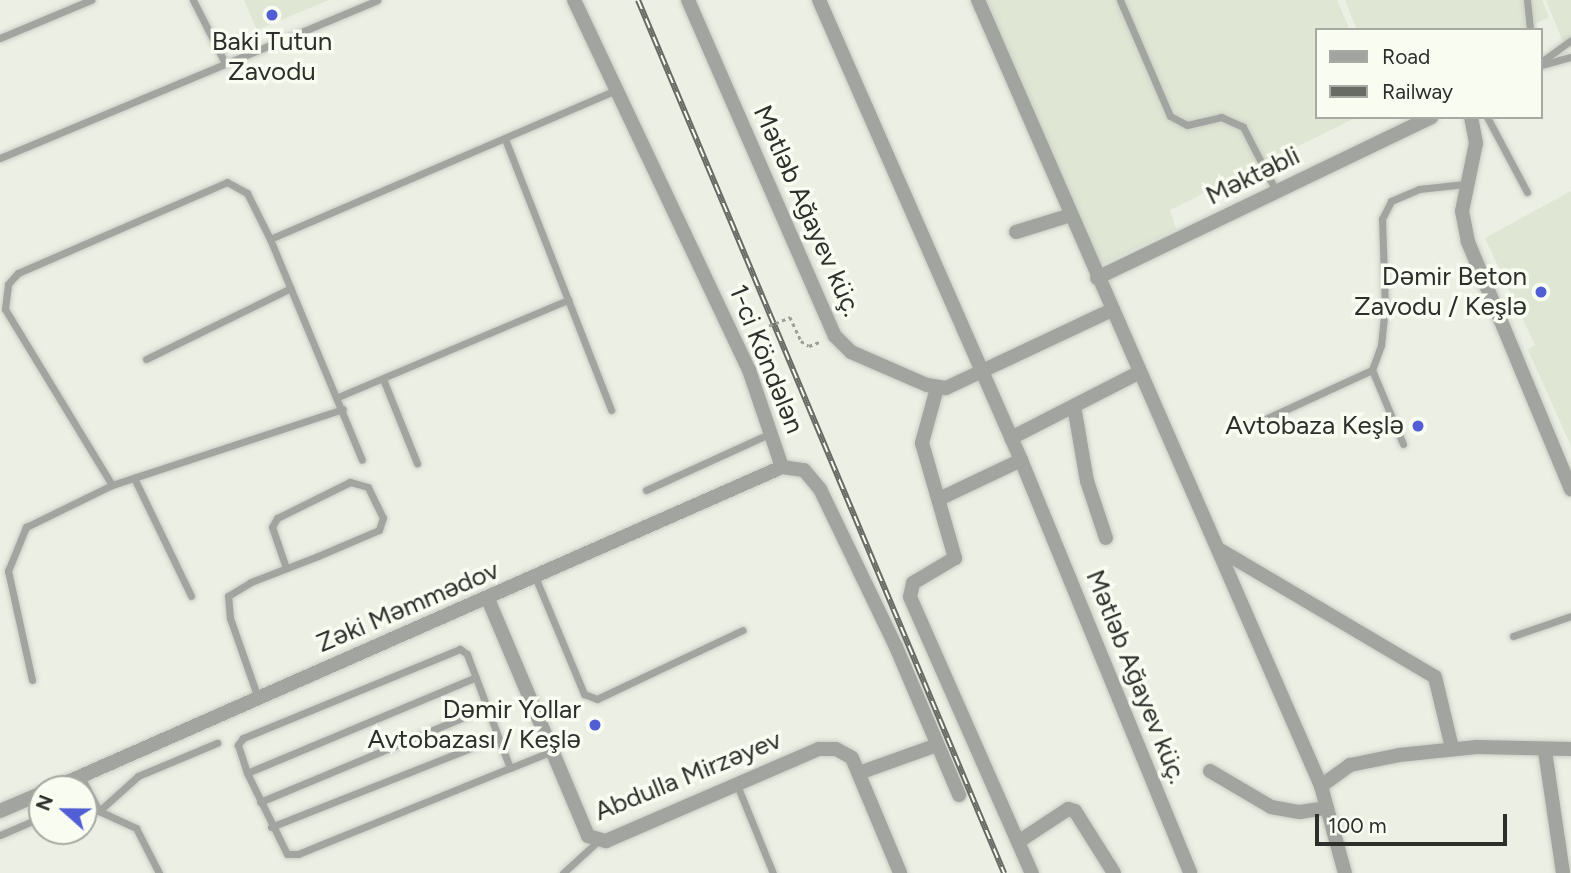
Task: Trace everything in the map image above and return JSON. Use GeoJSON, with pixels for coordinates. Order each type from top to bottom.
{"type":"FeatureCollection","features":[{"type":"Feature","properties":{"kind":"street","name":"1-ci Köndələn"},"geometry":{"type":"LineString","coordinates":[[574,0],[745,360],[782,467],[804,470],[820,489],[960,795]]}},
{"type":"Feature","properties":{"kind":"street","name":"Mətləb Ağayev küç."},"geometry":{"type":"LineString","coordinates":[[688,0],[835,336],[869,362],[937,388]]}},
{"type":"Feature","properties":{"kind":"street","name":"Mətləb Ağayev küç."},"geometry":{"type":"LineString","coordinates":[[820,0],[1021,460],[1190,873]]}},
{"type":"Feature","properties":{"kind":"street"},"geometry":{"type":"LineString","coordinates":[[978,0],[1097,278],[1222,551],[1321,786],[1345,873]]}},
{"type":"Feature","properties":{"kind":"street","name":"Məktəbli"},"geometry":{"type":"LineString","coordinates":[[1097,278],[1427,119]]}},
{"type":"Feature","properties":{"kind":"street"},"geometry":{"type":"LineString","coordinates":[[1471,119],[1476,143],[1465,184],[1462,211],[1475,263],[1571,489]]}},
{"type":"Feature","properties":{"kind":"street"},"geometry":{"type":"LineString","coordinates":[[1016,232],[1071,215]]}},
{"type":"Feature","properties":{"kind":"street"},"geometry":{"type":"LineString","coordinates":[[1032,873],[910,597],[913,583],[955,558],[922,443],[937,388],[981,371],[1112,310]]}},
{"type":"Feature","properties":{"kind":"street"},"geometry":{"type":"LineString","coordinates":[[1011,438],[1140,372]]}},
{"type":"Feature","properties":{"kind":"street","name":"Mətləb Ağayev küç."},"geometry":{"type":"LineString","coordinates":[[1074,406],[1087,458],[1087,481],[1105,538]]}},
{"type":"Feature","properties":{"kind":"street"},"geometry":{"type":"LineString","coordinates":[[939,499],[1021,460]]}},
{"type":"Feature","properties":{"kind":"street","name":"Zəki Məmmədov"},"geometry":{"type":"LineString","coordinates":[[86,775],[536,579],[782,467]]}},
{"type":"Feature","properties":{"kind":"street"},"geometry":{"type":"LineString","coordinates":[[1222,551],[1435,677],[1452,748]]}},
{"type":"Feature","properties":{"kind":"street","name":"Abdulla Mirzəyev"},"geometry":{"type":"LineString","coordinates":[[488,599],[582,824],[597,842],[827,748],[846,753],[859,773],[900,873]]}},
{"type":"Feature","properties":{"kind":"street"},"geometry":{"type":"LineString","coordinates":[[859,773],[937,745]]}},
{"type":"Feature","properties":{"kind":"street"},"geometry":{"type":"LineString","coordinates":[[1321,786],[1350,765],[1368,760],[1452,748],[1545,751],[1571,749]]}},
{"type":"Feature","properties":{"kind":"street"},"geometry":{"type":"LineString","coordinates":[[1545,751],[1563,873]]}},
{"type":"Feature","properties":{"kind":"street","name":"Mətləb Ağayev küç."},"geometry":{"type":"LineString","coordinates":[[1210,771],[1271,807],[1300,812],[1326,808]]}},
{"type":"Feature","properties":{"kind":"street"},"geometry":{"type":"LineString","coordinates":[[0,811],[28,799]]}},
{"type":"Feature","properties":{"kind":"street"},"geometry":{"type":"LineString","coordinates":[[1018,842],[1068,809],[1074,811],[1114,873]]}},
{"type":"Feature","properties":{"kind":"lane"},"geometry":{"type":"LineString","coordinates":[[0,38],[91,0]]}},
{"type":"Feature","properties":{"kind":"lane"},"geometry":{"type":"LineString","coordinates":[[193,0],[224,61]]}},
{"type":"Feature","properties":{"kind":"lane"},"geometry":{"type":"LineString","coordinates":[[0,158],[224,61],[377,0]]}},
{"type":"Feature","properties":{"kind":"lane"},"geometry":{"type":"LineString","coordinates":[[1119,0],[1170,116],[1187,125],[1221,117],[1243,127],[1276,192]]}},
{"type":"Feature","properties":{"kind":"lane"},"geometry":{"type":"LineString","coordinates":[[1527,0],[1530,28]]}},
{"type":"Feature","properties":{"kind":"lane"},"geometry":{"type":"LineString","coordinates":[[1543,61],[1571,40]]}},
{"type":"Feature","properties":{"kind":"lane"},"geometry":{"type":"LineString","coordinates":[[1543,63],[1571,57]]}},
{"type":"Feature","properties":{"kind":"lane"},"geometry":{"type":"LineString","coordinates":[[270,239],[616,90]]}},
{"type":"Feature","properties":{"kind":"lane"},"geometry":{"type":"LineString","coordinates":[[1488,119],[1527,192]]}},
{"type":"Feature","properties":{"kind":"lane"},"geometry":{"type":"LineString","coordinates":[[505,139],[611,410]]}},
{"type":"Feature","properties":{"kind":"lane"},"geometry":{"type":"LineString","coordinates":[[112,485],[5,309],[8,284],[18,273],[227,182],[247,193],[270,239],[343,408],[362,460]]}},
{"type":"Feature","properties":{"kind":"lane"},"geometry":{"type":"LineString","coordinates":[[1403,444],[1372,370],[1381,345],[1385,308],[1385,209],[1391,201],[1419,189],[1465,184]]}},
{"type":"Feature","properties":{"kind":"lane"},"geometry":{"type":"LineString","coordinates":[[146,359],[291,288]]}},
{"type":"Feature","properties":{"kind":"lane"},"geometry":{"type":"LineString","coordinates":[[338,397],[568,300]]}},
{"type":"Feature","properties":{"kind":"lane"},"geometry":{"type":"LineString","coordinates":[[1261,421],[1372,370]]}},
{"type":"Feature","properties":{"kind":"lane"},"geometry":{"type":"LineString","coordinates":[[383,379],[417,463]]}},
{"type":"Feature","properties":{"kind":"lane"},"geometry":{"type":"LineString","coordinates":[[32,680],[8,571],[12,554],[26,527],[39,517],[112,485],[343,408]]}},
{"type":"Feature","properties":{"kind":"lane"},"geometry":{"type":"LineString","coordinates":[[646,490],[771,433]]}},
{"type":"Feature","properties":{"kind":"lane"},"geometry":{"type":"LineString","coordinates":[[134,478],[191,596]]}},
{"type":"Feature","properties":{"kind":"lane"},"geometry":{"type":"LineString","coordinates":[[258,699],[226,603],[228,596],[251,582],[286,568],[379,530],[383,518],[368,487],[350,482],[277,518],[272,527],[286,568]]}},
{"type":"Feature","properties":{"kind":"lane"},"geometry":{"type":"LineString","coordinates":[[536,579],[584,694],[597,699],[743,630]]}},
{"type":"Feature","properties":{"kind":"lane"},"geometry":{"type":"LineString","coordinates":[[1513,636],[1571,616]]}},
{"type":"Feature","properties":{"kind":"lane"},"geometry":{"type":"LineString","coordinates":[[510,768],[467,654],[460,649],[243,738],[238,745],[247,773],[281,849],[298,854],[552,751]]}},
{"type":"Feature","properties":{"kind":"lane"},"geometry":{"type":"LineString","coordinates":[[247,773],[476,677]]}},
{"type":"Feature","properties":{"kind":"lane"},"geometry":{"type":"LineString","coordinates":[[260,802],[488,707]]}},
{"type":"Feature","properties":{"kind":"lane"},"geometry":{"type":"LineString","coordinates":[[271,827],[498,737]]}},
{"type":"Feature","properties":{"kind":"lane"},"geometry":{"type":"LineString","coordinates":[[159,873],[136,828],[99,811],[146,772],[218,743]]}},
{"type":"Feature","properties":{"kind":"lane"},"geometry":{"type":"LineString","coordinates":[[737,784],[773,873]]}},
{"type":"Feature","properties":{"kind":"lane"},"geometry":{"type":"LineString","coordinates":[[0,835],[28,823]]}},
{"type":"Feature","properties":{"kind":"lane"},"geometry":{"type":"LineString","coordinates":[[564,873],[597,842]]}},
{"type":"Feature","properties":{"kind":"path"},"geometry":{"type":"LineString","coordinates":[[767,356],[756,331],[790,317],[800,341],[809,346],[835,336]]}},
{"type":"Feature","properties":{"kind":"shaded area","name":"Baki Tutun Zavodu"},"geometry":{"type":"Polygon","coordinates":[[[244,0],[329,0],[257,30],[244,0]]]}},
{"type":"Feature","properties":{"kind":"shaded area"},"geometry":{"type":"Polygon","coordinates":[[[986,0],[1337,0],[1349,28],[1316,28],[1316,119],[1353,119],[1170,210],[1176,229],[1101,265],[986,0]]]}},
{"type":"Feature","properties":{"kind":"shaded area"},"geometry":{"type":"Polygon","coordinates":[[[1345,0],[1542,0],[1549,17],[1527,28],[1356,28],[1345,0]]]}},
{"type":"Feature","properties":{"kind":"shaded area"},"geometry":{"type":"Polygon","coordinates":[[[1546,0],[1571,0],[1571,47],[1566,49],[1546,0]]]}},
{"type":"Feature","properties":{"kind":"shaded area","name":"Dəmir Beton Zavodu / Keşlə"},"geometry":{"type":"Polygon","coordinates":[[[1571,191],[1571,446],[1528,350],[1535,345],[1485,238],[1571,191]]]}},
{"type":"Feature","properties":{"kind":"railway"},"geometry":{"type":"LineString","coordinates":[[638,0],[1004,873]]}},
{"type":"Feature","properties":{"kind":"place","name":"Baki Tutun Zavodu"},"geometry":{"type":"Point","coordinates":[272,15]}},
{"type":"Feature","properties":{"kind":"place","name":"Dəmir Beton Zavodu / Keşlə"},"geometry":{"type":"Point","coordinates":[1541,292]}},
{"type":"Feature","properties":{"kind":"place","name":"Avtobaza Keşlə"},"geometry":{"type":"Point","coordinates":[1418,426]}},
{"type":"Feature","properties":{"kind":"place","name":"Dəmir Yollar Avtobazası / Keşlə"},"geometry":{"type":"Point","coordinates":[595,725]}}]}
